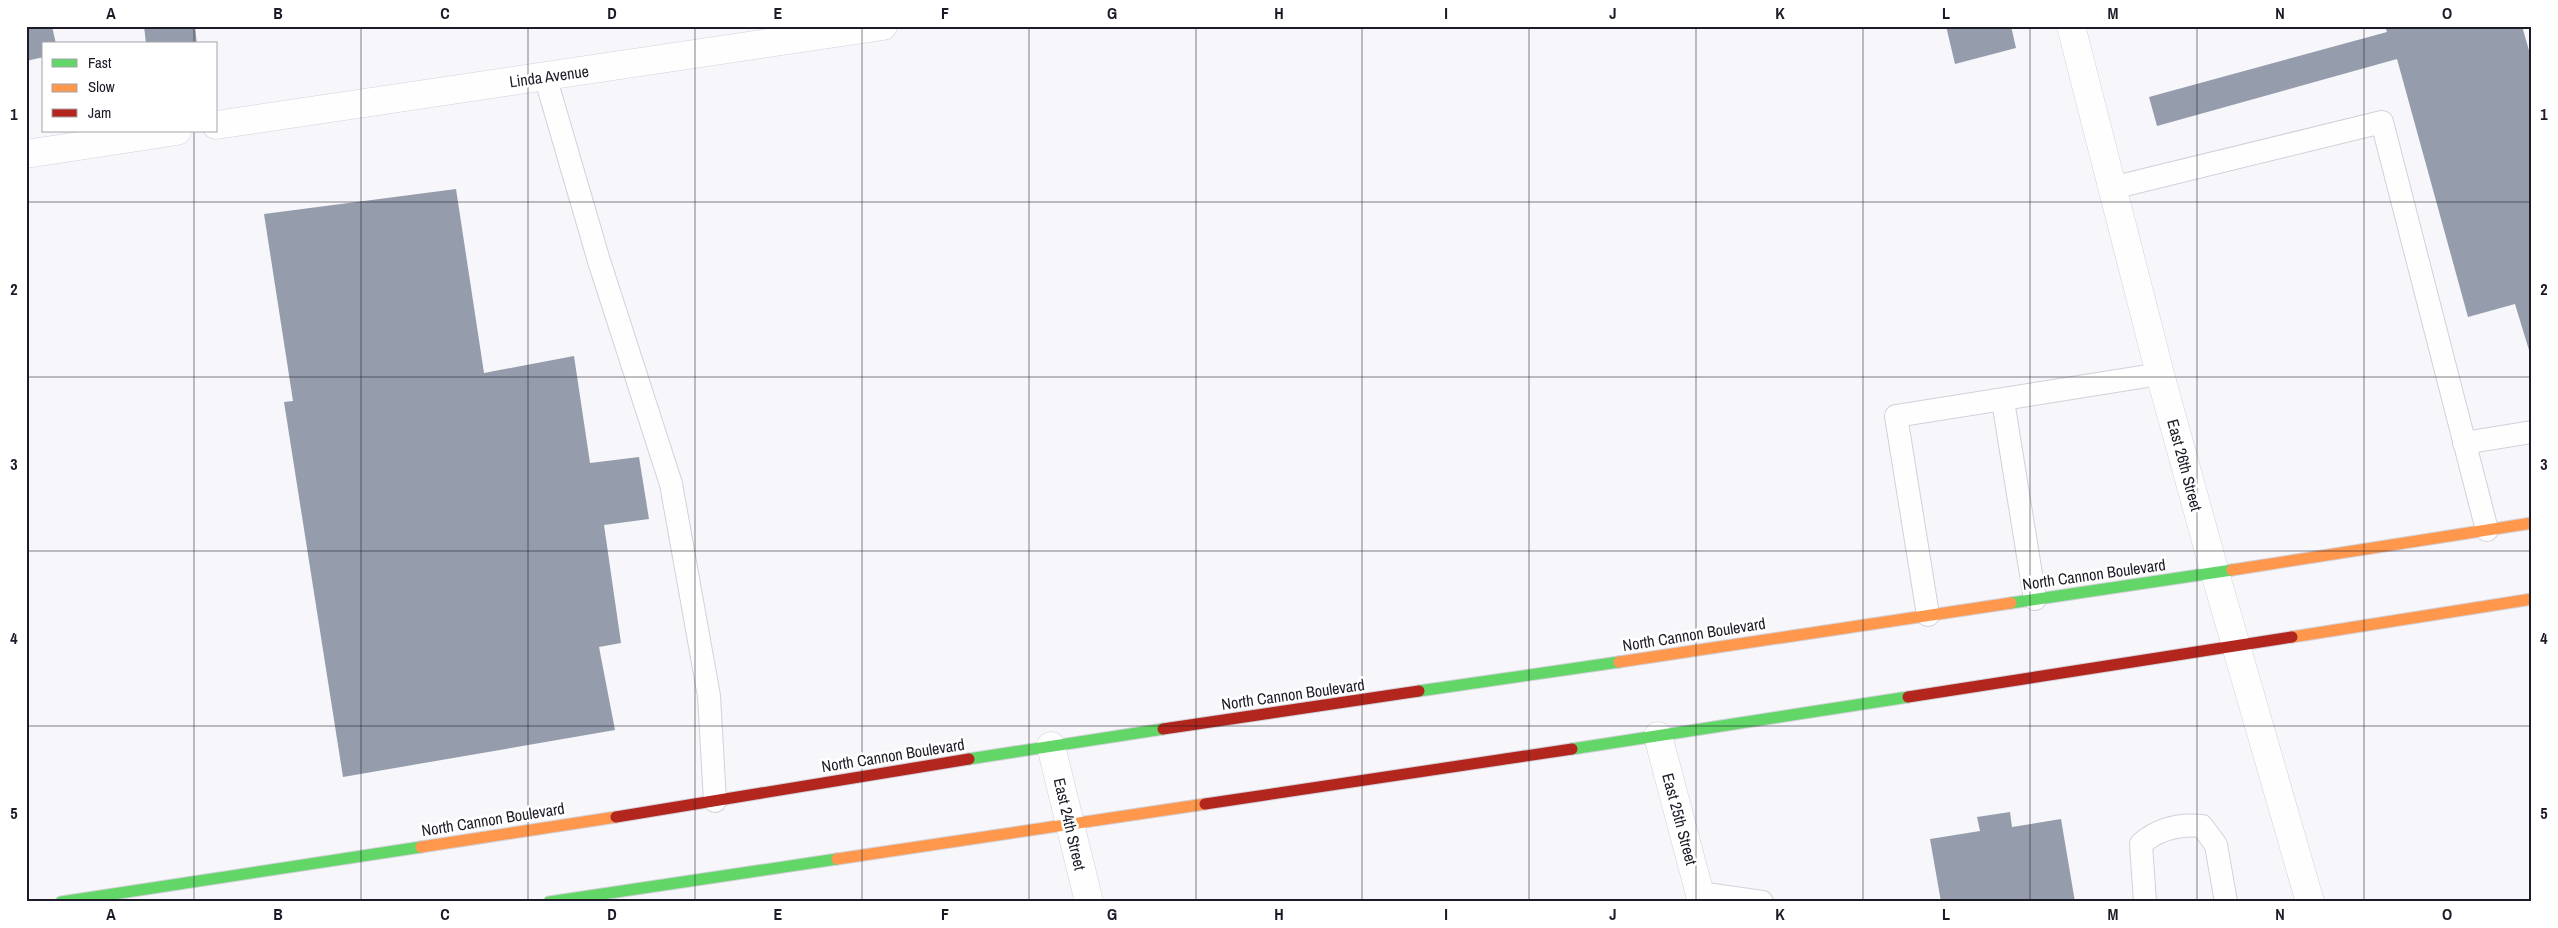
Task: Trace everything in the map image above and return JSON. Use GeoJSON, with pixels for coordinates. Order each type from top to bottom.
{"type":"FeatureCollection","features":[{"type":"Feature","properties":{"kind":"main road","name":"North Cannon Boulevard"},"geometry":{"type":"LineString","coordinates":[[61,902],[715,801],[1051,746],[2215,573],[2532,523]]}},
{"type":"Feature","properties":{"kind":"main road"},"geometry":{"type":"LineString","coordinates":[[549,902],[1658,736],[2532,599]]}},
{"type":"Feature","properties":{"kind":"street","name":"Linda Avenue"},"geometry":{"type":"LineString","coordinates":[[218,126],[883,26]]}},
{"type":"Feature","properties":{"kind":"street","name":"East 26th Street"},"geometry":{"type":"LineString","coordinates":[[2071,26],[2160,374],[2310,902]]}},
{"type":"Feature","properties":{"kind":"street"},"geometry":{"type":"LineString","coordinates":[[26,154],[170,132]]}},
{"type":"Feature","properties":{"kind":"street","name":"East 25th Street"},"geometry":{"type":"LineString","coordinates":[[1658,736],[1700,898]]}},
{"type":"Feature","properties":{"kind":"street","name":"East 24th Street"},"geometry":{"type":"LineString","coordinates":[[1051,746],[1089,902]]}},
{"type":"Feature","properties":{"kind":"lane"},"geometry":{"type":"LineString","coordinates":[[545,76],[599,261],[671,484],[709,696],[715,801]]}},
{"type":"Feature","properties":{"kind":"lane"},"geometry":{"type":"LineString","coordinates":[[2112,188],[2382,122],[2486,530]]}},
{"type":"Feature","properties":{"kind":"lane"},"geometry":{"type":"LineString","coordinates":[[1928,615],[1896,416],[2003,401],[2160,374]]}},
{"type":"Feature","properties":{"kind":"lane"},"geometry":{"type":"LineString","coordinates":[[2003,401],[2035,599]]}},
{"type":"Feature","properties":{"kind":"lane"},"geometry":{"type":"LineString","coordinates":[[2464,443],[2532,432]]}},
{"type":"Feature","properties":{"kind":"lane"},"geometry":{"type":"LineString","coordinates":[[2145,902],[2141,844],[2153,834],[2187,824],[2202,826],[2216,845],[2226,902]]}},
{"type":"Feature","properties":{"kind":"lane"},"geometry":{"type":"LineString","coordinates":[[1700,898],[1762,902]]}},
{"type":"Feature","properties":{"kind":"building"},"geometry":{"type":"Polygon","coordinates":[[[26,26],[52,26],[56,42],[42,42],[42,57],[26,61],[26,26]]]}},
{"type":"Feature","properties":{"kind":"building"},"geometry":{"type":"Polygon","coordinates":[[[144,26],[195,26],[197,42],[146,42],[144,26]]]}},
{"type":"Feature","properties":{"kind":"building"},"geometry":{"type":"Polygon","coordinates":[[[1946,26],[2011,26],[2016,48],[1955,64],[1946,26]]]}},
{"type":"Feature","properties":{"kind":"building"},"geometry":{"type":"Polygon","coordinates":[[[2385,26],[2522,26],[2532,61],[2532,360],[2515,304],[2468,317],[2397,59],[2157,126],[2149,97],[2387,32],[2385,26]]]}},
{"type":"Feature","properties":{"kind":"building"},"geometry":{"type":"Polygon","coordinates":[[[456,189],[484,373],[574,356],[590,463],[639,457],[649,519],[604,525],[621,643],[599,647],[615,730],[343,777],[284,402],[293,401],[264,214],[456,189]]]}},
{"type":"Feature","properties":{"kind":"building"},"geometry":{"type":"Polygon","coordinates":[[[2010,812],[2012,827],[2061,819],[2075,902],[1941,902],[1930,839],[1980,831],[1977,817],[2010,812]]]}},
{"type":"Feature","properties":{"kind":"traffic: fast"},"geometry":{"type":"LineString","coordinates":[[2011,603],[2232,570]]}},
{"type":"Feature","properties":{"kind":"traffic: fast"},"geometry":{"type":"LineString","coordinates":[[1419,691],[1619,662]]}},
{"type":"Feature","properties":{"kind":"traffic: fast"},"geometry":{"type":"LineString","coordinates":[[1572,749],[1908,697]]}},
{"type":"Feature","properties":{"kind":"traffic: fast"},"geometry":{"type":"LineString","coordinates":[[969,759],[1163,729]]}},
{"type":"Feature","properties":{"kind":"traffic: fast"},"geometry":{"type":"LineString","coordinates":[[61,902],[421,847]]}},
{"type":"Feature","properties":{"kind":"traffic: fast"},"geometry":{"type":"LineString","coordinates":[[549,902],[837,859]]}},
{"type":"Feature","properties":{"kind":"traffic: slow"},"geometry":{"type":"LineString","coordinates":[[2232,570],[2532,523]]}},
{"type":"Feature","properties":{"kind":"traffic: slow"},"geometry":{"type":"LineString","coordinates":[[2292,637],[2532,599]]}},
{"type":"Feature","properties":{"kind":"traffic: slow"},"geometry":{"type":"LineString","coordinates":[[1619,662],[2011,603]]}},
{"type":"Feature","properties":{"kind":"traffic: slow"},"geometry":{"type":"LineString","coordinates":[[837,859],[1205,804]]}},
{"type":"Feature","properties":{"kind":"traffic: slow"},"geometry":{"type":"LineString","coordinates":[[421,847],[616,817]]}},
{"type":"Feature","properties":{"kind":"traffic: jam"},"geometry":{"type":"LineString","coordinates":[[1908,697],[2292,637]]}},
{"type":"Feature","properties":{"kind":"traffic: jam"},"geometry":{"type":"LineString","coordinates":[[1163,729],[1419,691]]}},
{"type":"Feature","properties":{"kind":"traffic: jam"},"geometry":{"type":"LineString","coordinates":[[1205,804],[1572,749]]}},
{"type":"Feature","properties":{"kind":"traffic: jam"},"geometry":{"type":"LineString","coordinates":[[616,817],[969,759]]}}]}
